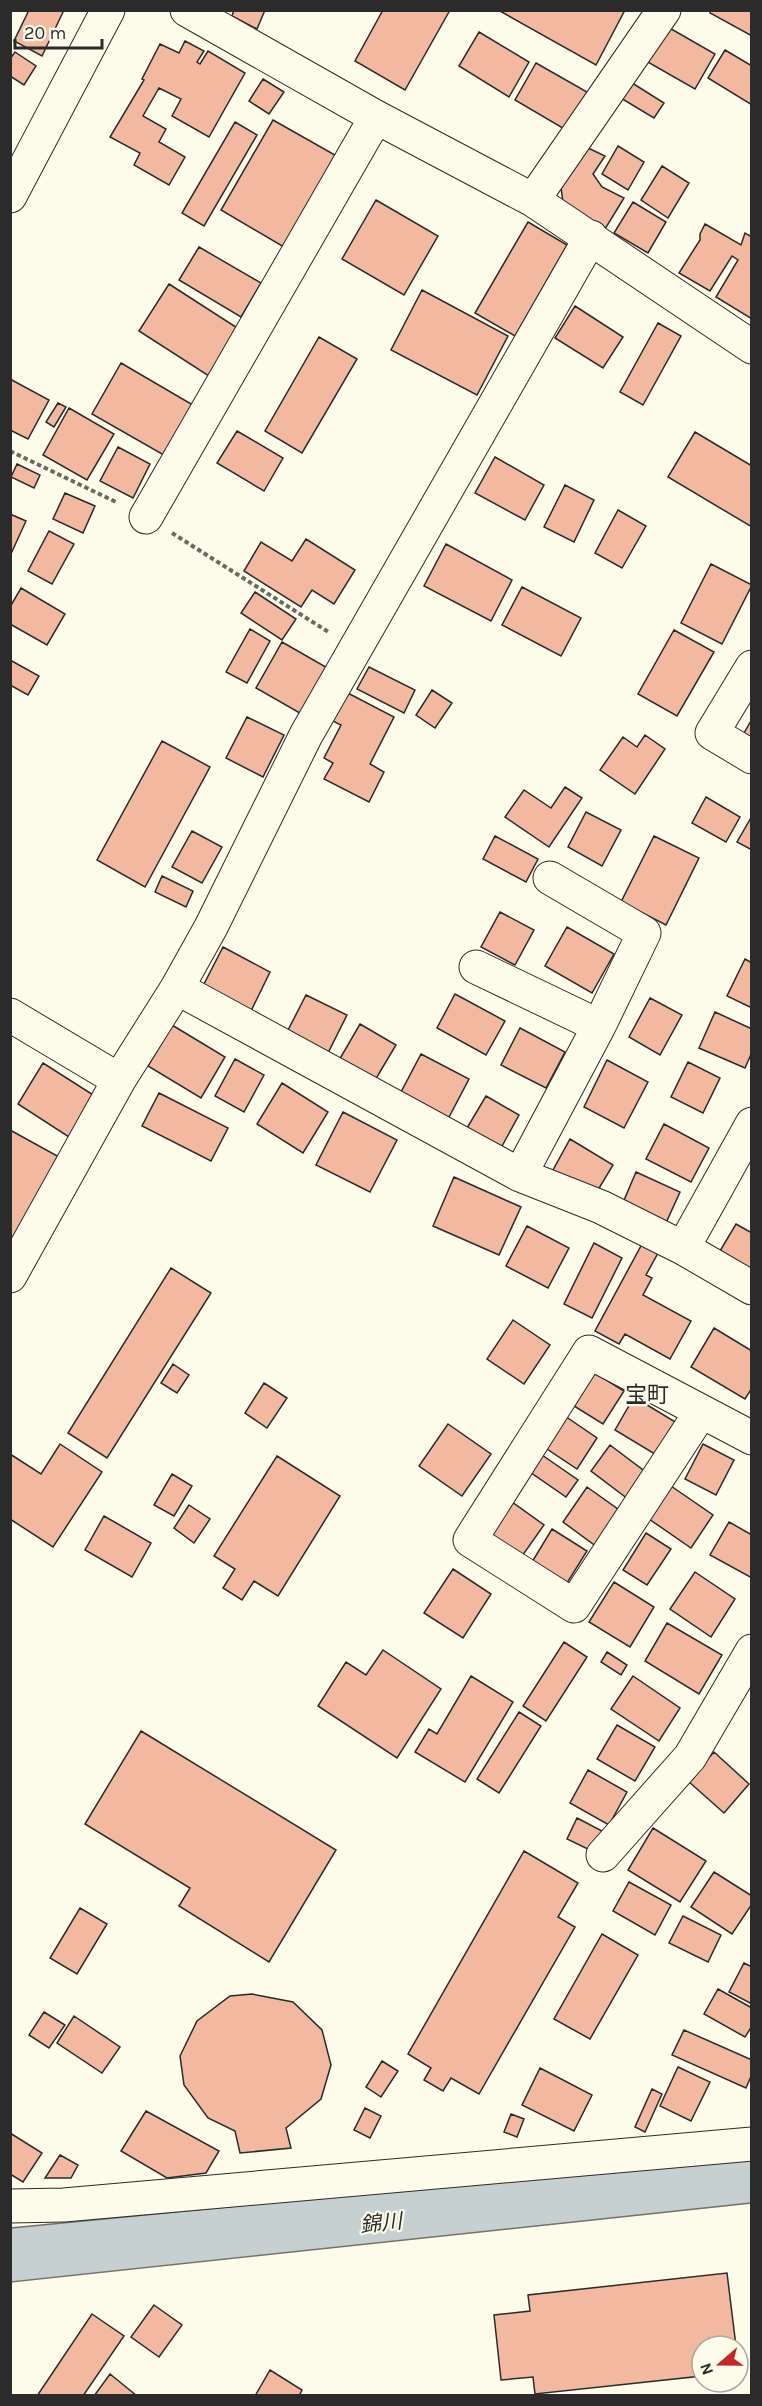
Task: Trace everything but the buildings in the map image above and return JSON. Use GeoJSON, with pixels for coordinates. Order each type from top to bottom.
{"type":"FeatureCollection","features":[{"type":"Feature","properties":{"kind":"street"},"geometry":{"type":"LineString","coordinates":[[10,196],[108,10]]}},
{"type":"Feature","properties":{"kind":"street"},"geometry":{"type":"LineString","coordinates":[[187,10],[376,117],[534,200],[752,347]]}},
{"type":"Feature","properties":{"kind":"street"},"geometry":{"type":"LineString","coordinates":[[534,200],[664,10]]}},
{"type":"Feature","properties":{"kind":"street"},"geometry":{"type":"LineString","coordinates":[[146,517],[376,117]]}},
{"type":"Feature","properties":{"kind":"street"},"geometry":{"type":"LineString","coordinates":[[10,1276],[119,1080],[177,988],[211,927],[306,735],[591,237]]}},
{"type":"Feature","properties":{"kind":"street"},"geometry":{"type":"LineString","coordinates":[[752,667],[712,733],[752,757]]}},
{"type":"Feature","properties":{"kind":"street"},"geometry":{"type":"LineString","coordinates":[[520,1175],[599,1026],[644,933],[550,878]]}},
{"type":"Feature","properties":{"kind":"street"},"geometry":{"type":"LineString","coordinates":[[476,967],[599,1026]]}},
{"type":"Feature","properties":{"kind":"street"},"geometry":{"type":"LineString","coordinates":[[177,988],[520,1175],[601,1207],[683,1248],[752,1288]]}},
{"type":"Feature","properties":{"kind":"street"},"geometry":{"type":"LineString","coordinates":[[10,1015],[119,1080]]}},
{"type":"Feature","properties":{"kind":"street"},"geometry":{"type":"LineString","coordinates":[[683,1248],[752,1124]]}},
{"type":"Feature","properties":{"kind":"street"},"geometry":{"type":"LineString","coordinates":[[701,1412],[574,1606],[470,1540],[589,1352],[752,1438]]}},
{"type":"Feature","properties":{"kind":"street"},"geometry":{"type":"LineString","coordinates":[[603,1855],[690,1757],[752,1651]]}},
{"type":"Feature","properties":{"kind":"street"},"geometry":{"type":"LineString","coordinates":[[10,2206],[64,2205],[752,2144]]}},
{"type":"Feature","properties":{"kind":"path"},"geometry":{"type":"LineString","coordinates":[[10,451],[146,517],[356,649]]}},
{"type":"Feature","properties":{"kind":"water","name":"錦川"},"geometry":{"type":"Polygon","coordinates":[[[751,2156],[751,2203],[11,2282],[11,2228],[751,2156]]]}},
{"type":"Feature","properties":{"kind":"district","name":"宝町"},"geometry":{"type":"Point","coordinates":[647,1394]}}]}
